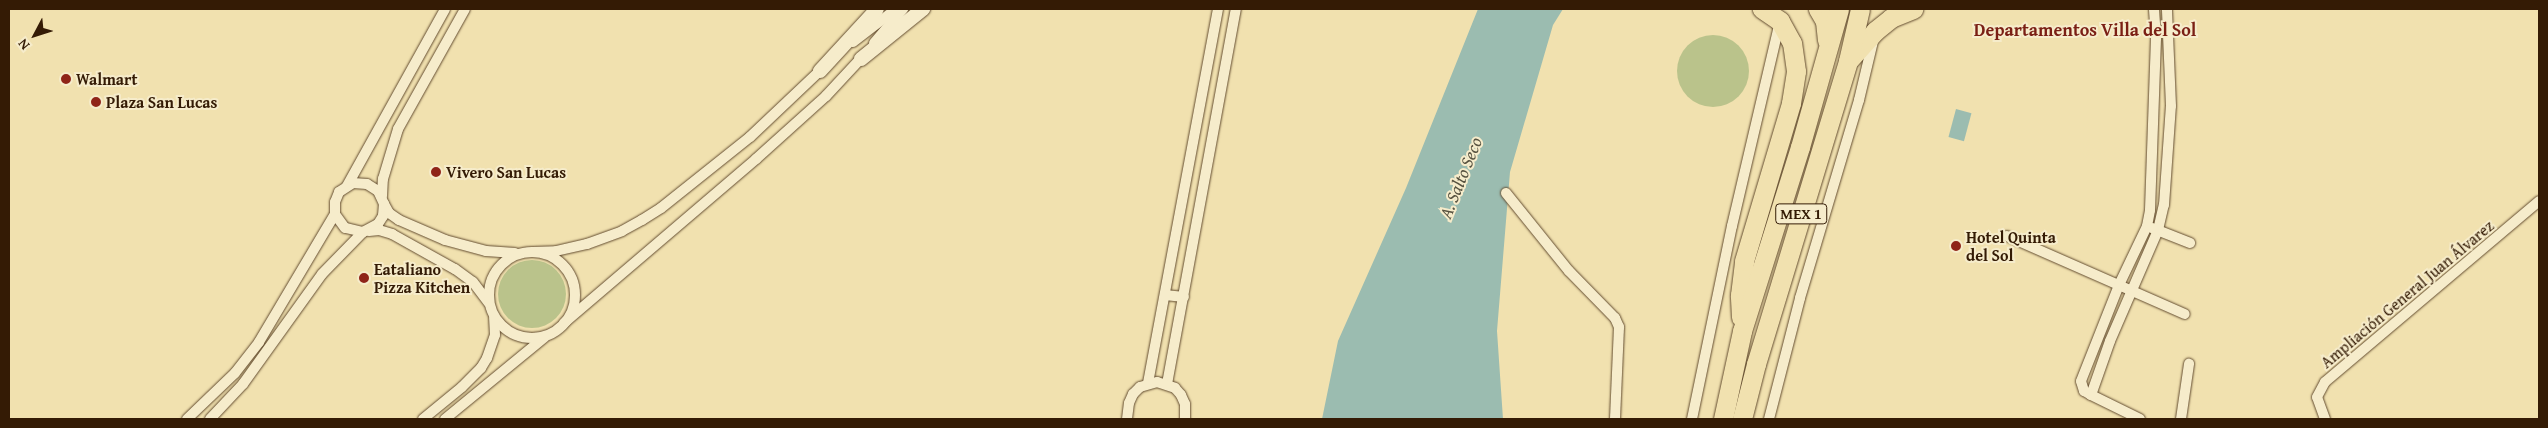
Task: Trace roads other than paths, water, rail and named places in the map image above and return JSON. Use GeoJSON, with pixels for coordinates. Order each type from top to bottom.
{"type":"FeatureCollection","features":[{"type":"Feature","properties":{"kind":"highway"},"geometry":{"type":"LineString","coordinates":[[1742,331],[1740,295],[1744,261],[1791,102],[1796,71],[1792,43],[1780,21],[1762,9]]}},
{"type":"Feature","properties":{"kind":"highway","name":"MEX 1"},"geometry":{"type":"LineString","coordinates":[[1818,9],[1826,27],[1825,54]]}},
{"type":"Feature","properties":{"kind":"highway","name":"MEX 1"},"geometry":{"type":"LineString","coordinates":[[1722,419],[1742,331],[1800,147],[1839,9]]}},
{"type":"Feature","properties":{"kind":"highway","name":"MEX 1"},"geometry":{"type":"LineString","coordinates":[[1742,419],[1756,364],[1848,61],[1860,9]]}},
{"type":"Feature","properties":{"kind":"highway"},"geometry":{"type":"LineString","coordinates":[[1848,61],[1875,31],[1891,18],[1913,9]]}},
{"type":"Feature","properties":{"kind":"main road"},"geometry":{"type":"LineString","coordinates":[[820,71],[876,9]]}},
{"type":"Feature","properties":{"kind":"main road"},"geometry":{"type":"LineString","coordinates":[[861,60],[923,9]]}},
{"type":"Feature","properties":{"kind":"street"},"geometry":{"type":"LineString","coordinates":[[186,419],[235,373],[286,300],[335,214],[336,197],[347,186],[445,9]]}},
{"type":"Feature","properties":{"kind":"street"},"geometry":{"type":"LineString","coordinates":[[210,419],[243,384],[322,274],[366,231],[381,220],[383,200],[382,178],[398,129],[465,9]]}},
{"type":"Feature","properties":{"kind":"street"},"geometry":{"type":"LineString","coordinates":[[347,186],[354,183],[367,184],[383,200],[392,215],[399,220],[445,240],[486,251],[507,254],[556,251],[587,244],[622,231],[668,202],[750,137],[820,71],[896,9]]}},
{"type":"Feature","properties":{"kind":"street"},"geometry":{"type":"LineString","coordinates":[[445,419],[532,345],[564,323],[756,159],[826,96],[861,60],[903,9]]}},
{"type":"Feature","properties":{"kind":"street"},"geometry":{"type":"LineString","coordinates":[[1148,383],[1218,9]]}},
{"type":"Feature","properties":{"kind":"street"},"geometry":{"type":"LineString","coordinates":[[1167,384],[1236,9]]}},
{"type":"Feature","properties":{"kind":"street"},"geometry":{"type":"LineString","coordinates":[[2140,419],[2084,391],[2081,381],[2119,285],[2147,226],[2150,210],[2156,38],[2154,9]]}},
{"type":"Feature","properties":{"kind":"street"},"geometry":{"type":"LineString","coordinates":[[2091,395],[2110,342],[2158,230],[2164,205],[2171,106],[2167,9]]}},
{"type":"Feature","properties":{"kind":"street"},"geometry":{"type":"LineString","coordinates":[[1692,419],[1732,226],[1780,21]]}},
{"type":"Feature","properties":{"kind":"street"},"geometry":{"type":"LineString","coordinates":[[1769,419],[1800,298],[1859,100],[1875,31]]}},
{"type":"Feature","properties":{"kind":"street"},"geometry":{"type":"LineString","coordinates":[[1205,86],[1222,91]]}},
{"type":"Feature","properties":{"kind":"street"},"geometry":{"type":"LineString","coordinates":[[1506,193],[1569,271],[1615,318],[1619,327],[1615,419]]}},
{"type":"Feature","properties":{"kind":"street","name":"Ampliación General Juan Álvarez"},"geometry":{"type":"LineString","coordinates":[[2325,419],[2316,397],[2325,382],[2539,201]]}},
{"type":"Feature","properties":{"kind":"street"},"geometry":{"type":"LineString","coordinates":[[335,214],[346,228],[366,231],[379,230],[392,234],[455,269],[476,286],[503,327],[519,336],[535,338],[552,333]]}},
{"type":"Feature","properties":{"kind":"street"},"geometry":{"type":"LineString","coordinates":[[2147,226],[2190,242]]}},
{"type":"Feature","properties":{"kind":"street"},"geometry":{"type":"LineString","coordinates":[[2007,236],[2185,314]]}},
{"type":"Feature","properties":{"kind":"street"},"geometry":{"type":"LineString","coordinates":[[423,419],[462,387],[487,358],[495,332],[489,288],[496,270],[510,258],[528,252],[554,258],[570,276],[574,301],[564,323]]}},
{"type":"Feature","properties":{"kind":"street"},"geometry":{"type":"LineString","coordinates":[[1165,295],[1184,297]]}},
{"type":"Feature","properties":{"kind":"street"},"geometry":{"type":"LineString","coordinates":[[2181,419],[2189,364]]}},
{"type":"Feature","properties":{"kind":"street"},"geometry":{"type":"LineString","coordinates":[[1126,418],[1133,394],[1148,383],[1167,384],[1181,395],[1185,404],[1185,419]]}},
{"type":"Feature","properties":{"kind":"water","name":"A. Salto Seco"},"geometry":{"type":"Polygon","coordinates":[[[1478,9],[1563,9],[1553,25],[1510,172],[1497,331],[1503,419],[1322,419],[1338,341],[1406,188],[1478,9]]]}},
{"type":"Feature","properties":{"kind":"water"},"geometry":{"type":"Polygon","coordinates":[[[1956,109],[1971,113],[1964,141],[1948,137],[1956,109]]]}},
{"type":"Feature","properties":{"kind":"place","name":"Walmart"},"geometry":{"type":"Point","coordinates":[66,79]}},
{"type":"Feature","properties":{"kind":"place","name":"Plaza San Lucas"},"geometry":{"type":"Point","coordinates":[96,102]}},
{"type":"Feature","properties":{"kind":"place","name":"Vivero San Lucas"},"geometry":{"type":"Point","coordinates":[436,172]}},
{"type":"Feature","properties":{"kind":"place","name":"Hotel Quinta del Sol"},"geometry":{"type":"Point","coordinates":[1956,246]}},
{"type":"Feature","properties":{"kind":"place","name":"Eataliano Pizza Kitchen"},"geometry":{"type":"Point","coordinates":[364,278]}},
{"type":"Feature","properties":{"kind":"district","name":"Departamentos Villa del Sol"},"geometry":{"type":"Point","coordinates":[2085,30]}}]}
